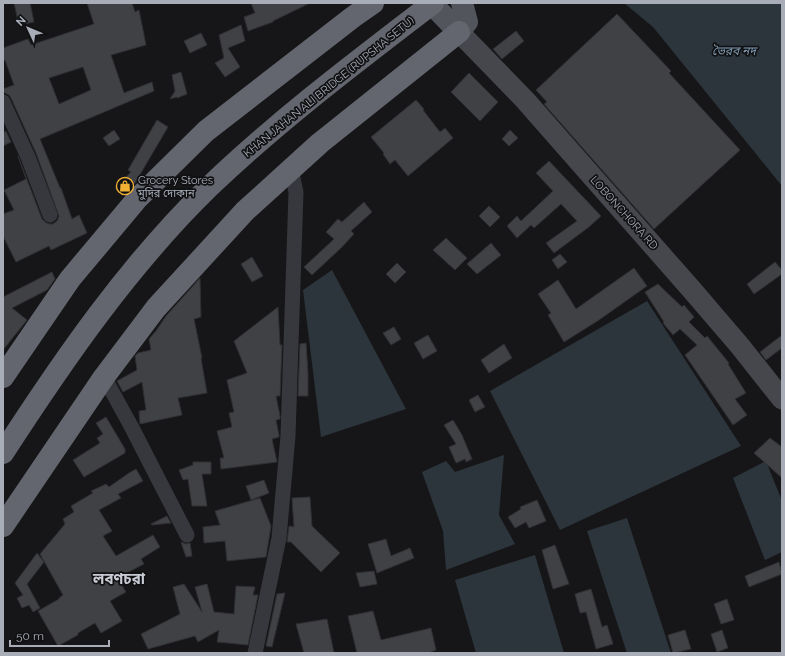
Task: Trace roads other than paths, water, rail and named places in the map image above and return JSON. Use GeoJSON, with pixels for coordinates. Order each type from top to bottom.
{"type":"FeatureCollection","features":[{"type":"Feature","properties":{"kind":"highway"},"geometry":{"type":"LineString","coordinates":[[3,377],[70,279],[137,199],[206,131],[373,3]]}},
{"type":"Feature","properties":{"kind":"highway","name":"KHAN JAHAN ALI BRIDGE (RUPSHA SETU)"},"geometry":{"type":"LineString","coordinates":[[3,453],[31,409],[106,304],[158,241],[208,188],[259,141],[347,68],[432,3]]}},
{"type":"Feature","properties":{"kind":"highway"},"geometry":{"type":"LineString","coordinates":[[3,526],[104,377],[156,308],[244,211],[326,138],[459,32]]}},
{"type":"Feature","properties":{"kind":"main road"},"geometry":{"type":"LineString","coordinates":[[432,3],[459,32],[467,22],[462,3]]}},
{"type":"Feature","properties":{"kind":"street","name":"LOBONCHORA RD"},"geometry":{"type":"LineString","coordinates":[[459,32],[525,100],[697,295],[782,398]]}},
{"type":"Feature","properties":{"kind":"street"},"geometry":{"type":"LineString","coordinates":[[3,102],[28,157],[50,216]]}},
{"type":"Feature","properties":{"kind":"street"},"geometry":{"type":"LineString","coordinates":[[255,653],[279,538],[288,436],[296,192],[291,169]]}},
{"type":"Feature","properties":{"kind":"street"},"geometry":{"type":"LineString","coordinates":[[104,377],[187,535]]}},
{"type":"Feature","properties":{"kind":"water","name":"ভৈরব নদ"},"geometry":{"type":"Polygon","coordinates":[[[624,3],[782,3],[782,186],[653,27],[624,3]]]}},
{"type":"Feature","properties":{"kind":"water"},"geometry":{"type":"Polygon","coordinates":[[[332,270],[406,409],[321,437],[303,290],[332,270]]]}},
{"type":"Feature","properties":{"kind":"water"},"geometry":{"type":"Polygon","coordinates":[[[647,301],[741,446],[560,530],[490,391],[647,301]]]}},
{"type":"Feature","properties":{"kind":"water"},"geometry":{"type":"Polygon","coordinates":[[[504,455],[499,515],[515,544],[446,570],[443,531],[422,472],[446,461],[455,472],[504,455]]]}},
{"type":"Feature","properties":{"kind":"water"},"geometry":{"type":"Polygon","coordinates":[[[766,461],[782,501],[782,552],[765,560],[733,478],[766,461]]]}},
{"type":"Feature","properties":{"kind":"water"},"geometry":{"type":"Polygon","coordinates":[[[627,518],[671,653],[627,653],[587,531],[627,518]]]}},
{"type":"Feature","properties":{"kind":"water"},"geometry":{"type":"Polygon","coordinates":[[[535,555],[564,653],[476,653],[455,580],[535,555]]]}},
{"type":"Feature","properties":{"kind":"place","name":"Grocery Stores মুদির দোকান"},"geometry":{"type":"Point","coordinates":[125,186]}},
{"type":"Feature","properties":{"kind":"district","name":"লবণচরা"},"geometry":{"type":"Point","coordinates":[119,579]}}]}
